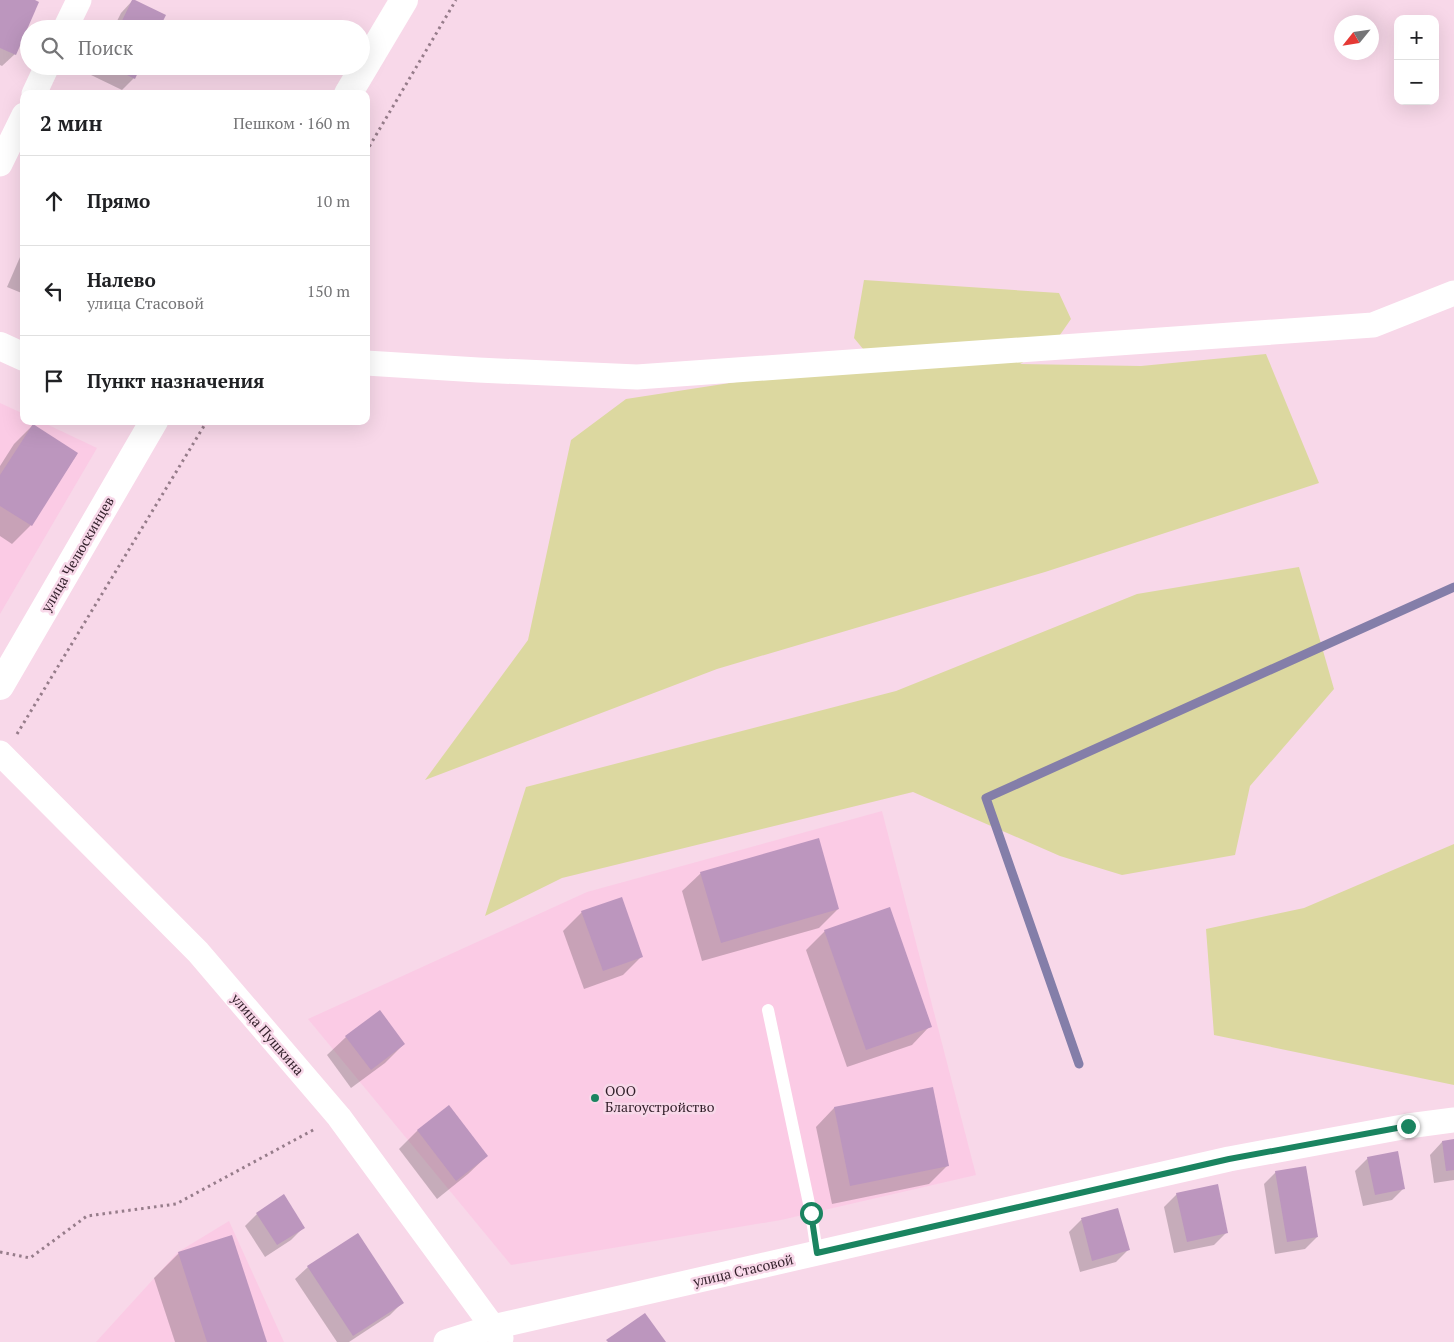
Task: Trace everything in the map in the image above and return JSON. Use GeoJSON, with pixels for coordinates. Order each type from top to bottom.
{"type":"FeatureCollection","features":[{"type":"Feature","properties":{"kind":"main road"},"geometry":{"type":"LineString","coordinates":[[370,57],[404,0]]}},
{"type":"Feature","properties":{"kind":"main road"},"geometry":{"type":"LineString","coordinates":[[350,90],[359,75]]}},
{"type":"Feature","properties":{"kind":"main road"},"geometry":{"type":"LineString","coordinates":[[0,346],[20,354]]}},
{"type":"Feature","properties":{"kind":"main road","name":"улица Челюскинцев"},"geometry":{"type":"LineString","coordinates":[[0,686],[152,425]]}},
{"type":"Feature","properties":{"kind":"street"},"geometry":{"type":"LineString","coordinates":[[69,20],[79,0]]}},
{"type":"Feature","properties":{"kind":"street"},"geometry":{"type":"LineString","coordinates":[[36,90],[43,75]]}},
{"type":"Feature","properties":{"kind":"street"},"geometry":{"type":"LineString","coordinates":[[0,164],[20,123]]}},
{"type":"Feature","properties":{"kind":"street"},"geometry":{"type":"LineString","coordinates":[[370,363],[488,371],[647,376],[1372,325],[1454,293]]}},
{"type":"Feature","properties":{"kind":"street","name":"улица Пушкина"},"geometry":{"type":"LineString","coordinates":[[2,754],[198,952],[339,1117],[498,1334]]}},
{"type":"Feature","properties":{"kind":"street","name":"улица Стасовой"},"geometry":{"type":"LineString","coordinates":[[446,1342],[498,1334],[817,1253],[1229,1159],[1408,1126],[1454,1120]]}},
{"type":"Feature","properties":{"kind":"lane"},"geometry":{"type":"LineString","coordinates":[[768,1010],[811,1213],[817,1253]]}},
{"type":"Feature","properties":{"kind":"path"},"geometry":{"type":"LineString","coordinates":[[370,145],[456,0]]}},
{"type":"Feature","properties":{"kind":"path"},"geometry":{"type":"LineString","coordinates":[[2,754],[204,425]]}},
{"type":"Feature","properties":{"kind":"path"},"geometry":{"type":"LineString","coordinates":[[0,1252],[30,1258],[87,1216],[176,1204],[339,1117]]}},
{"type":"Feature","properties":{"kind":"shaded area"},"geometry":{"type":"Polygon","coordinates":[[[864,280],[1059,293],[1071,319],[1053,345],[1020,364],[1141,366],[1266,354],[1319,483],[1045,572],[717,669],[425,780],[528,640],[571,440],[626,399],[873,361],[854,338],[864,280]]]}},
{"type":"Feature","properties":{"kind":"shaded area"},"geometry":{"type":"Polygon","coordinates":[[[0,403],[20,412],[20,425],[48,425],[97,448],[0,614],[0,403]]]}},
{"type":"Feature","properties":{"kind":"shaded area"},"geometry":{"type":"Polygon","coordinates":[[[1299,567],[1334,689],[1250,786],[1235,855],[1122,875],[1060,856],[913,792],[562,878],[485,916],[526,787],[896,691],[1137,594],[1299,567]]]}},
{"type":"Feature","properties":{"kind":"shaded area"},"geometry":{"type":"Polygon","coordinates":[[[882,811],[976,1175],[781,1220],[511,1265],[308,1019],[587,892],[882,811]]]}},
{"type":"Feature","properties":{"kind":"shaded area"},"geometry":{"type":"Polygon","coordinates":[[[1454,844],[1454,1085],[1214,1035],[1206,929],[1304,908],[1454,844]]]}},
{"type":"Feature","properties":{"kind":"shaded area"},"geometry":{"type":"Polygon","coordinates":[[[229,1221],[284,1342],[96,1342],[178,1252],[229,1221]]]}},
{"type":"Feature","properties":{"kind":"building"},"geometry":{"type":"Polygon","coordinates":[[[0,0],[35,0],[39,2],[31,20],[20,20],[20,46],[16,55],[0,48],[0,0]]]}},
{"type":"Feature","properties":{"kind":"building"},"geometry":{"type":"Polygon","coordinates":[[[132,0],[166,15],[164,20],[122,20],[132,0]]]}},
{"type":"Feature","properties":{"kind":"building"},"geometry":{"type":"Polygon","coordinates":[[[127,75],[137,75],[135,79],[127,75]]]}},
{"type":"Feature","properties":{"kind":"building"},"geometry":{"type":"Polygon","coordinates":[[[32,425],[78,453],[32,526],[0,506],[0,475],[32,425]]]}},
{"type":"Feature","properties":{"kind":"building"},"geometry":{"type":"Polygon","coordinates":[[[819,838],[839,909],[721,943],[700,872],[819,838]]]}},
{"type":"Feature","properties":{"kind":"building"},"geometry":{"type":"Polygon","coordinates":[[[622,897],[643,957],[603,971],[581,911],[622,897]]]}},
{"type":"Feature","properties":{"kind":"building"},"geometry":{"type":"Polygon","coordinates":[[[890,907],[932,1027],[866,1050],[824,930],[890,907]]]}},
{"type":"Feature","properties":{"kind":"building"},"geometry":{"type":"Polygon","coordinates":[[[380,1010],[405,1044],[371,1070],[345,1036],[380,1010]]]}},
{"type":"Feature","properties":{"kind":"building"},"geometry":{"type":"Polygon","coordinates":[[[933,1087],[949,1166],[850,1186],[834,1107],[933,1087]]]}},
{"type":"Feature","properties":{"kind":"building"},"geometry":{"type":"Polygon","coordinates":[[[449,1105],[488,1156],[456,1181],[417,1130],[449,1105]]]}},
{"type":"Feature","properties":{"kind":"building"},"geometry":{"type":"Polygon","coordinates":[[[1454,1139],[1454,1170],[1446,1171],[1442,1141],[1454,1139]]]}},
{"type":"Feature","properties":{"kind":"building"},"geometry":{"type":"Polygon","coordinates":[[[1398,1151],[1405,1189],[1375,1195],[1367,1157],[1398,1151]]]}},
{"type":"Feature","properties":{"kind":"building"},"geometry":{"type":"Polygon","coordinates":[[[1306,1166],[1318,1237],[1287,1242],[1275,1171],[1306,1166]]]}},
{"type":"Feature","properties":{"kind":"building"},"geometry":{"type":"Polygon","coordinates":[[[1218,1184],[1228,1233],[1187,1242],[1176,1193],[1218,1184]]]}},
{"type":"Feature","properties":{"kind":"building"},"geometry":{"type":"Polygon","coordinates":[[[284,1194],[305,1228],[277,1245],[256,1213],[284,1194]]]}},
{"type":"Feature","properties":{"kind":"building"},"geometry":{"type":"Polygon","coordinates":[[[1118,1208],[1130,1250],[1092,1261],[1081,1218],[1118,1208]]]}},
{"type":"Feature","properties":{"kind":"building"},"geometry":{"type":"Polygon","coordinates":[[[358,1233],[404,1303],[353,1336],[307,1266],[358,1233]]]}},
{"type":"Feature","properties":{"kind":"building"},"geometry":{"type":"Polygon","coordinates":[[[232,1235],[267,1342],[207,1342],[178,1252],[232,1235]]]}},
{"type":"Feature","properties":{"kind":"building"},"geometry":{"type":"Polygon","coordinates":[[[645,1313],[666,1342],[608,1342],[606,1340],[645,1313]]]}},
{"type":"Feature","properties":{"kind":"waterway"},"geometry":{"type":"LineString","coordinates":[[1079,1064],[986,798],[1454,587]]}},
{"type":"Feature","properties":{"kind":"place","name":"ООО Благоустройство"},"geometry":{"type":"Point","coordinates":[595,1098]}},
{"type":"Feature","properties":{"kind":"route"},"geometry":{"type":"LineString","coordinates":[[811,1213],[817,1253],[1229,1159],[1408,1126]]}}]}
